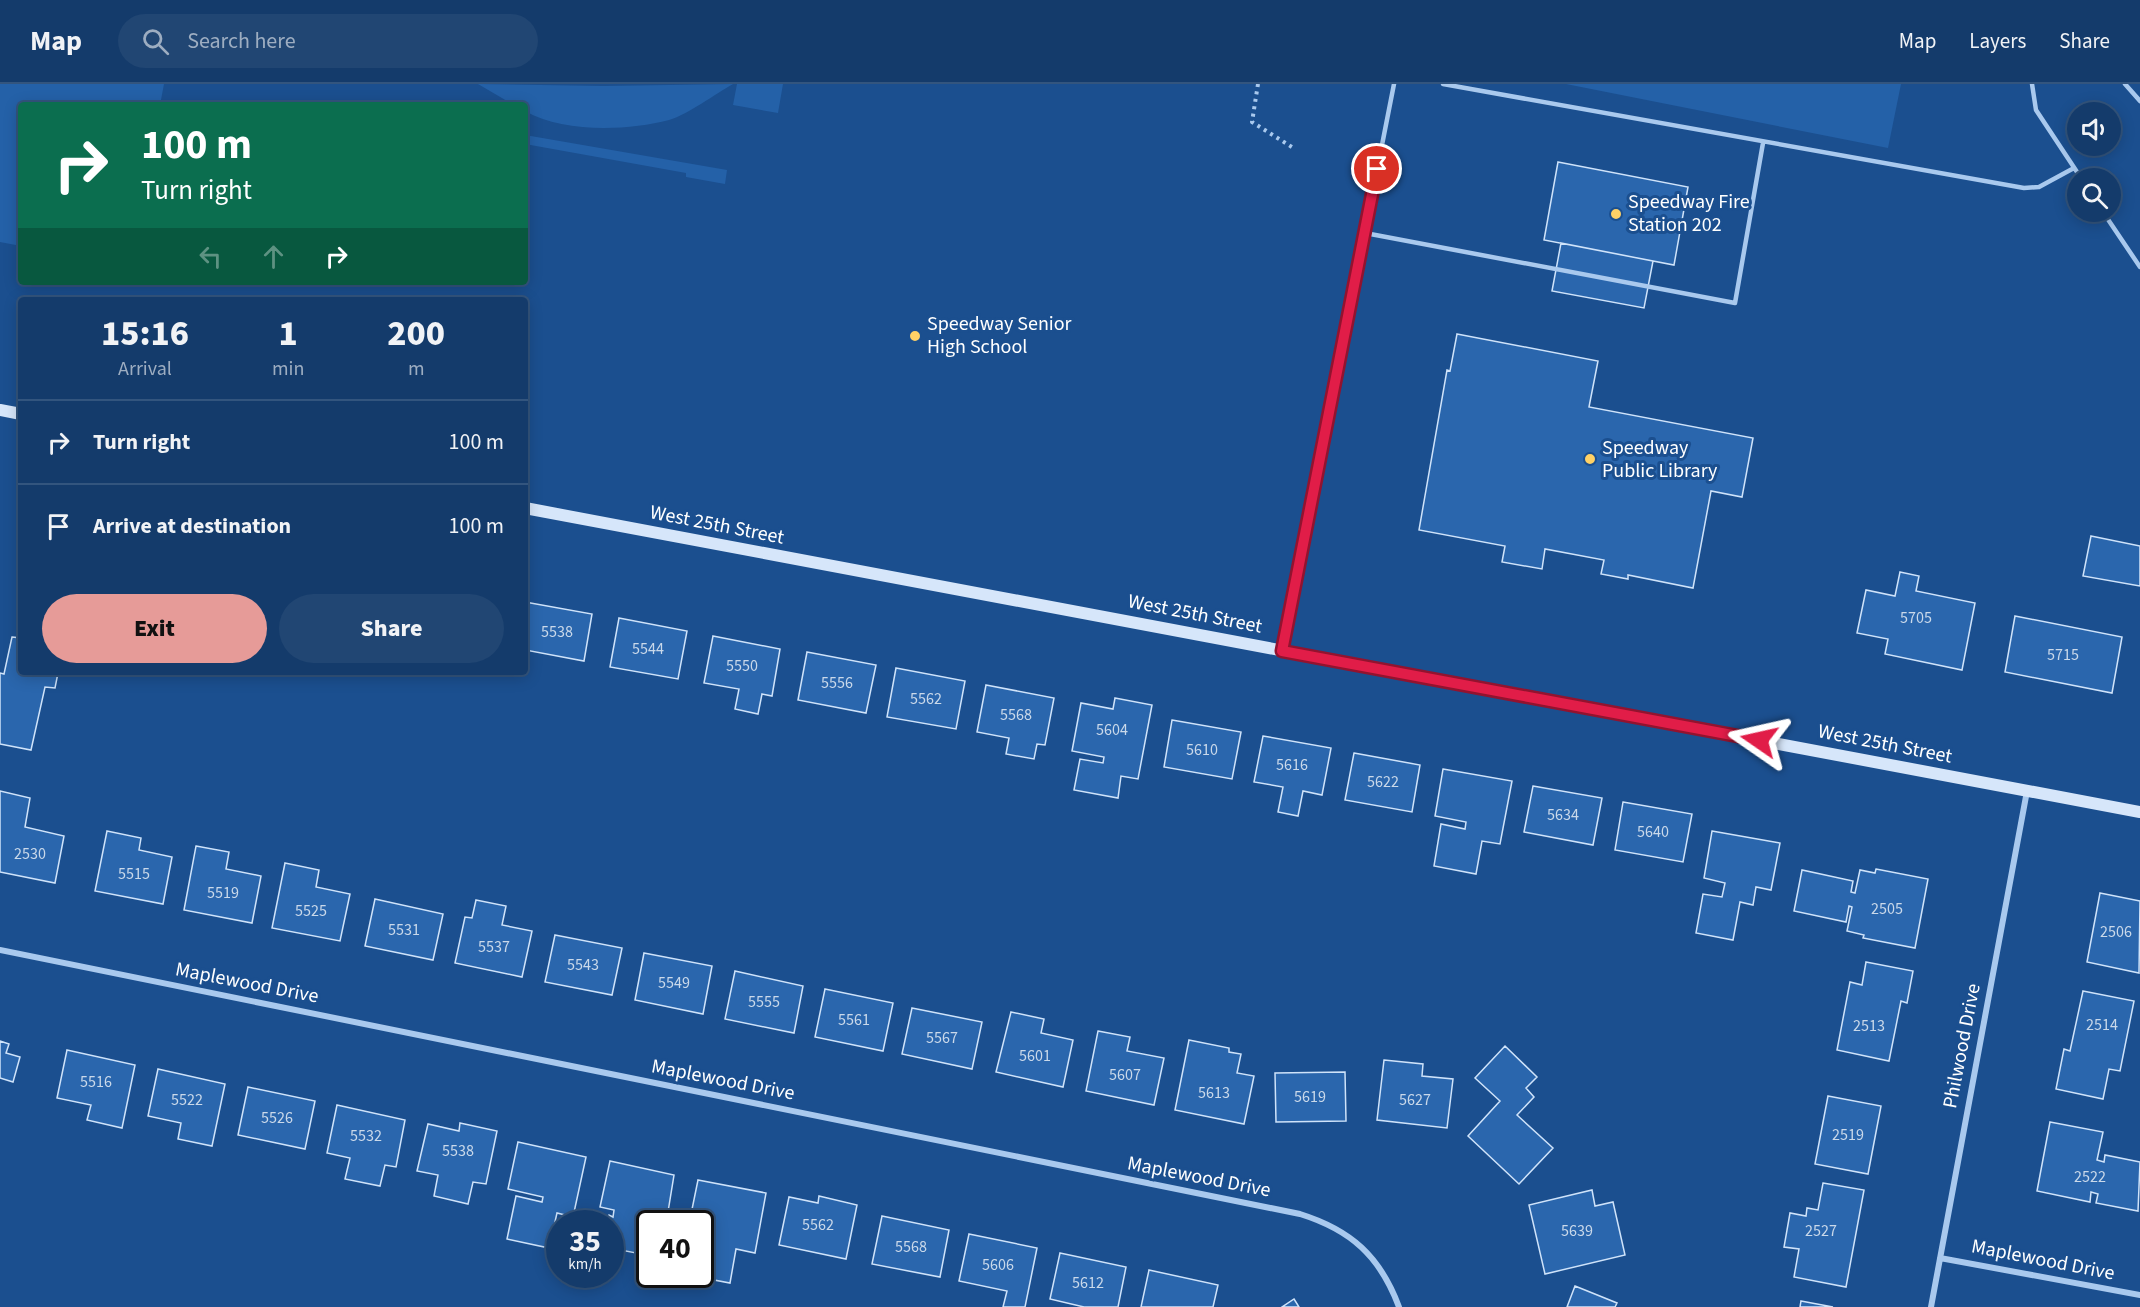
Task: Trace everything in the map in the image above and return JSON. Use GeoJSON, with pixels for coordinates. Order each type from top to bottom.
{"type":"FeatureCollection","features":[{"type":"Feature","properties":{"kind":"street"},"geometry":{"type":"LineString","coordinates":[[0,410],[18,413]]}},
{"type":"Feature","properties":{"kind":"street","name":"West 25th Street"},"geometry":{"type":"LineString","coordinates":[[528,509],[2140,812]]}},
{"type":"Feature","properties":{"kind":"street","name":"Philwood Drive"},"geometry":{"type":"LineString","coordinates":[[1930,1307],[2027,790]]}},
{"type":"Feature","properties":{"kind":"street","name":"Maplewood Drive"},"geometry":{"type":"LineString","coordinates":[[0,950],[1300,1214],[1344,1231],[1367,1252],[1386,1277],[1399,1307]]}},
{"type":"Feature","properties":{"kind":"street","name":"Maplewood Drive"},"geometry":{"type":"LineString","coordinates":[[1940,1258],[2140,1295]]}},
{"type":"Feature","properties":{"kind":"lane"},"geometry":{"type":"LineString","coordinates":[[1282,651],[1394,84]]}},
{"type":"Feature","properties":{"kind":"lane"},"geometry":{"type":"LineString","coordinates":[[1443,84],[1762,143],[2024,188],[2039,187],[2067,172]]}},
{"type":"Feature","properties":{"kind":"lane"},"geometry":{"type":"LineString","coordinates":[[2032,84],[2036,110],[2074,168]]}},
{"type":"Feature","properties":{"kind":"lane"},"geometry":{"type":"LineString","coordinates":[[2125,84],[2140,101]]}},
{"type":"Feature","properties":{"kind":"lane"},"geometry":{"type":"LineString","coordinates":[[1365,233],[1735,303],[1762,143]]}},
{"type":"Feature","properties":{"kind":"lane"},"geometry":{"type":"LineString","coordinates":[[2110,222],[2140,267]]}},
{"type":"Feature","properties":{"kind":"path"},"geometry":{"type":"LineString","coordinates":[[1258,84],[1252,122],[1295,149]]}},
{"type":"Feature","properties":{"kind":"shaded area"},"geometry":{"type":"Polygon","coordinates":[[[0,84],[164,84],[161,102],[18,102],[18,245],[0,242],[0,84]]]}},
{"type":"Feature","properties":{"kind":"shaded area"},"geometry":{"type":"Polygon","coordinates":[[[478,84],[604,86],[733,84],[693,109],[669,120],[615,128],[558,123],[528,112],[528,102],[509,102],[478,84]]]}},
{"type":"Feature","properties":{"kind":"shaded area"},"geometry":{"type":"Polygon","coordinates":[[[737,84],[783,84],[778,113],[733,105],[737,84]]]}},
{"type":"Feature","properties":{"kind":"shaded area"},"geometry":{"type":"Polygon","coordinates":[[[1566,84],[1901,84],[1888,148],[1566,84]]]}},
{"type":"Feature","properties":{"kind":"shaded area"},"geometry":{"type":"Polygon","coordinates":[[[528,136],[727,170],[725,184],[686,177],[686,173],[528,145],[528,136]]]}},
{"type":"Feature","properties":{"kind":"building","name":"Speedway Fire Station 202"},"geometry":{"type":"Polygon","coordinates":[[[1558,162],[1688,187],[1674,265],[1544,240],[1558,162]]]}},
{"type":"Feature","properties":{"kind":"building","name":"Speedway Fire Station 202"},"geometry":{"type":"Polygon","coordinates":[[[1561,243],[1653,261],[1644,308],[1552,291],[1561,243]]]}},
{"type":"Feature","properties":{"kind":"building","name":"Speedway Public Library"},"geometry":{"type":"Polygon","coordinates":[[[1457,334],[1598,361],[1589,407],[1753,438],[1742,497],[1711,491],[1693,588],[1628,575],[1628,579],[1601,574],[1604,560],[1545,549],[1542,569],[1502,562],[1505,546],[1419,530],[1447,370],[1450,371],[1457,334]]]}},
{"type":"Feature","properties":{"kind":"building"},"geometry":{"type":"Polygon","coordinates":[[[2091,536],[2140,546],[2140,586],[2083,576],[2091,536]]]}},
{"type":"Feature","properties":{"kind":"building"},"geometry":{"type":"Polygon","coordinates":[[[1900,572],[1919,576],[1916,591],[1975,603],[1962,670],[1885,654],[1888,639],[1857,633],[1866,590],[1895,596],[1900,572]]]}},
{"type":"Feature","properties":{"kind":"building"},"geometry":{"type":"Polygon","coordinates":[[[528,603],[592,614],[584,661],[528,651],[528,603]]]}},
{"type":"Feature","properties":{"kind":"building"},"geometry":{"type":"Polygon","coordinates":[[[2015,616],[2122,637],[2112,693],[2005,672],[2015,616]]]}},
{"type":"Feature","properties":{"kind":"building"},"geometry":{"type":"Polygon","coordinates":[[[619,618],[687,631],[678,679],[610,667],[619,618]]]}},
{"type":"Feature","properties":{"kind":"building"},"geometry":{"type":"Polygon","coordinates":[[[713,636],[780,649],[772,696],[762,694],[758,714],[735,709],[739,689],[704,683],[713,636]]]}},
{"type":"Feature","properties":{"kind":"building"},"geometry":{"type":"Polygon","coordinates":[[[12,637],[18,638],[18,675],[58,675],[55,688],[45,687],[31,750],[0,744],[0,673],[4,674],[12,637]]]}},
{"type":"Feature","properties":{"kind":"building"},"geometry":{"type":"Polygon","coordinates":[[[807,652],[876,665],[866,713],[798,700],[807,652]]]}},
{"type":"Feature","properties":{"kind":"building"},"geometry":{"type":"Polygon","coordinates":[[[896,668],[965,681],[956,729],[887,717],[896,668]]]}},
{"type":"Feature","properties":{"kind":"building"},"geometry":{"type":"Polygon","coordinates":[[[986,685],[1054,698],[1045,745],[1037,744],[1034,759],[1006,754],[1009,738],[977,732],[986,685]]]}},
{"type":"Feature","properties":{"kind":"building"},"geometry":{"type":"Polygon","coordinates":[[[1115,698],[1152,705],[1138,779],[1121,776],[1118,798],[1074,790],[1080,759],[1103,763],[1104,757],[1072,751],[1081,703],[1113,709],[1115,698]]]}},
{"type":"Feature","properties":{"kind":"building"},"geometry":{"type":"Polygon","coordinates":[[[1172,720],[1241,732],[1232,779],[1164,767],[1172,720]]]}},
{"type":"Feature","properties":{"kind":"building"},"geometry":{"type":"Polygon","coordinates":[[[1263,736],[1331,748],[1322,795],[1303,791],[1298,816],[1278,812],[1283,787],[1254,782],[1263,736]]]}},
{"type":"Feature","properties":{"kind":"building"},"geometry":{"type":"Polygon","coordinates":[[[1354,753],[1420,765],[1412,812],[1345,800],[1354,753]]]}},
{"type":"Feature","properties":{"kind":"building"},"geometry":{"type":"Polygon","coordinates":[[[1443,769],[1512,781],[1500,844],[1482,841],[1476,874],[1434,866],[1441,824],[1465,829],[1466,822],[1435,816],[1443,769]]]}},
{"type":"Feature","properties":{"kind":"building"},"geometry":{"type":"Polygon","coordinates":[[[1533,786],[1602,798],[1593,845],[1524,832],[1533,786]]]}},
{"type":"Feature","properties":{"kind":"building"},"geometry":{"type":"Polygon","coordinates":[[[0,791],[30,798],[25,827],[64,836],[55,883],[0,872],[0,791]]]}},
{"type":"Feature","properties":{"kind":"building"},"geometry":{"type":"Polygon","coordinates":[[[1623,802],[1692,814],[1683,862],[1615,850],[1623,802]]]}},
{"type":"Feature","properties":{"kind":"building"},"geometry":{"type":"Polygon","coordinates":[[[107,831],[141,838],[139,850],[172,857],[163,904],[95,891],[107,831]]]}},
{"type":"Feature","properties":{"kind":"building"},"geometry":{"type":"Polygon","coordinates":[[[1712,831],[1780,843],[1771,890],[1756,887],[1753,905],[1740,902],[1733,940],[1696,933],[1703,894],[1722,897],[1725,883],[1704,878],[1712,831]]]}},
{"type":"Feature","properties":{"kind":"building"},"geometry":{"type":"Polygon","coordinates":[[[196,846],[229,852],[226,869],[261,876],[252,923],[184,910],[196,846]]]}},
{"type":"Feature","properties":{"kind":"building"},"geometry":{"type":"Polygon","coordinates":[[[285,863],[319,870],[316,887],[350,894],[340,941],[272,928],[285,863]]]}},
{"type":"Feature","properties":{"kind":"building"},"geometry":{"type":"Polygon","coordinates":[[[1876,869],[1928,879],[1915,948],[1863,938],[1864,935],[1847,931],[1852,907],[1849,906],[1846,922],[1794,911],[1802,870],[1853,881],[1851,892],[1855,893],[1860,870],[1875,873],[1876,869]]]}},
{"type":"Feature","properties":{"kind":"building"},"geometry":{"type":"Polygon","coordinates":[[[2100,893],[2140,901],[2139,973],[2087,962],[2100,893]]]}},
{"type":"Feature","properties":{"kind":"building"},"geometry":{"type":"Polygon","coordinates":[[[375,899],[443,914],[433,960],[365,946],[375,899]]]}},
{"type":"Feature","properties":{"kind":"building"},"geometry":{"type":"Polygon","coordinates":[[[476,900],[506,906],[502,925],[532,931],[522,977],[455,963],[465,917],[472,918],[476,900]]]}},
{"type":"Feature","properties":{"kind":"building"},"geometry":{"type":"Polygon","coordinates":[[[555,935],[622,948],[612,995],[545,982],[555,935]]]}},
{"type":"Feature","properties":{"kind":"building"},"geometry":{"type":"Polygon","coordinates":[[[644,953],[712,966],[703,1014],[635,1000],[644,953]]]}},
{"type":"Feature","properties":{"kind":"building"},"geometry":{"type":"Polygon","coordinates":[[[1866,962],[1913,971],[1907,1003],[1901,1001],[1889,1061],[1837,1050],[1850,982],[1862,985],[1866,962]]]}},
{"type":"Feature","properties":{"kind":"building"},"geometry":{"type":"Polygon","coordinates":[[[735,971],[803,986],[794,1033],[725,1019],[735,971]]]}},
{"type":"Feature","properties":{"kind":"building"},"geometry":{"type":"Polygon","coordinates":[[[825,989],[893,1003],[883,1051],[815,1037],[825,989]]]}},
{"type":"Feature","properties":{"kind":"building"},"geometry":{"type":"Polygon","coordinates":[[[2083,991],[2134,1001],[2120,1071],[2109,1069],[2103,1099],[2056,1089],[2064,1049],[2070,1051],[2083,991]]]}},
{"type":"Feature","properties":{"kind":"building"},"geometry":{"type":"Polygon","coordinates":[[[912,1008],[982,1022],[972,1069],[902,1054],[912,1008]]]}},
{"type":"Feature","properties":{"kind":"building"},"geometry":{"type":"Polygon","coordinates":[[[1011,1012],[1044,1019],[1041,1033],[1073,1040],[1063,1087],[996,1072],[1011,1012]]]}},
{"type":"Feature","properties":{"kind":"building"},"geometry":{"type":"Polygon","coordinates":[[[1098,1031],[1130,1037],[1127,1051],[1164,1058],[1154,1105],[1086,1091],[1098,1031]]]}},
{"type":"Feature","properties":{"kind":"building"},"geometry":{"type":"Polygon","coordinates":[[[1189,1040],[1229,1048],[1229,1052],[1241,1054],[1237,1073],[1254,1076],[1244,1124],[1175,1110],[1189,1040]]]}},
{"type":"Feature","properties":{"kind":"building"},"geometry":{"type":"Polygon","coordinates":[[[0,1041],[9,1044],[6,1053],[20,1057],[13,1082],[0,1078],[0,1041]]]}},
{"type":"Feature","properties":{"kind":"building"},"geometry":{"type":"Polygon","coordinates":[[[1505,1046],[1537,1077],[1526,1088],[1534,1097],[1517,1115],[1553,1148],[1519,1184],[1468,1136],[1500,1101],[1475,1078],[1505,1046]]]}},
{"type":"Feature","properties":{"kind":"building"},"geometry":{"type":"Polygon","coordinates":[[[67,1050],[135,1065],[122,1128],[87,1120],[91,1105],[57,1098],[67,1050]]]}},
{"type":"Feature","properties":{"kind":"building"},"geometry":{"type":"Polygon","coordinates":[[[1384,1060],[1423,1064],[1422,1076],[1453,1079],[1447,1128],[1377,1120],[1384,1060]]]}},
{"type":"Feature","properties":{"kind":"building"},"geometry":{"type":"Polygon","coordinates":[[[158,1069],[225,1084],[212,1146],[178,1139],[181,1123],[148,1116],[158,1069]]]}},
{"type":"Feature","properties":{"kind":"building"},"geometry":{"type":"Polygon","coordinates":[[[1345,1072],[1346,1121],[1276,1122],[1275,1073],[1345,1072]]]}},
{"type":"Feature","properties":{"kind":"building"},"geometry":{"type":"Polygon","coordinates":[[[248,1087],[315,1101],[305,1149],[238,1135],[248,1087]]]}},
{"type":"Feature","properties":{"kind":"building"},"geometry":{"type":"Polygon","coordinates":[[[1828,1096],[1881,1106],[1868,1174],[1815,1164],[1828,1096]]]}},
{"type":"Feature","properties":{"kind":"building"},"geometry":{"type":"Polygon","coordinates":[[[337,1105],[405,1120],[396,1167],[385,1165],[380,1186],[345,1179],[350,1158],[327,1153],[337,1105]]]}},
{"type":"Feature","properties":{"kind":"building"},"geometry":{"type":"Polygon","coordinates":[[[2050,1122],[2103,1132],[2097,1160],[2104,1162],[2105,1155],[2140,1162],[2138,1211],[2096,1203],[2098,1194],[2091,1192],[2090,1202],[2037,1191],[2050,1122]]]}},
{"type":"Feature","properties":{"kind":"building"},"geometry":{"type":"Polygon","coordinates":[[[460,1123],[497,1131],[486,1184],[473,1182],[468,1204],[434,1196],[438,1175],[417,1171],[428,1124],[459,1131],[460,1123]]]}},
{"type":"Feature","properties":{"kind":"building"},"geometry":{"type":"Polygon","coordinates":[[[518,1142],[586,1157],[575,1210],[546,1210],[546,1247],[507,1239],[516,1196],[542,1202],[543,1197],[508,1189],[518,1142]]]}},
{"type":"Feature","properties":{"kind":"building"},"geometry":{"type":"Polygon","coordinates":[[[610,1161],[674,1175],[668,1210],[636,1210],[636,1253],[624,1251],[624,1210],[600,1207],[610,1161]]]}},
{"type":"Feature","properties":{"kind":"building"},"geometry":{"type":"Polygon","coordinates":[[[698,1180],[766,1193],[755,1253],[736,1249],[730,1283],[714,1280],[714,1210],[692,1210],[698,1180]]]}},
{"type":"Feature","properties":{"kind":"building"},"geometry":{"type":"Polygon","coordinates":[[[1823,1183],[1864,1190],[1846,1287],[1794,1277],[1799,1249],[1784,1247],[1790,1213],[1806,1216],[1807,1208],[1818,1210],[1823,1183]]]}},
{"type":"Feature","properties":{"kind":"building"},"geometry":{"type":"Polygon","coordinates":[[[1592,1190],[1595,1206],[1613,1202],[1625,1255],[1545,1274],[1529,1205],[1592,1190]]]}},
{"type":"Feature","properties":{"kind":"building"},"geometry":{"type":"Polygon","coordinates":[[[819,1196],[857,1205],[846,1259],[779,1245],[789,1197],[818,1203],[819,1196]]]}},
{"type":"Feature","properties":{"kind":"building"},"geometry":{"type":"Polygon","coordinates":[[[882,1216],[949,1230],[940,1277],[872,1264],[882,1216]]]}},
{"type":"Feature","properties":{"kind":"building"},"geometry":{"type":"Polygon","coordinates":[[[969,1234],[1037,1248],[1025,1307],[1003,1307],[1007,1291],[959,1281],[969,1234]]]}},
{"type":"Feature","properties":{"kind":"building"},"geometry":{"type":"Polygon","coordinates":[[[1060,1253],[1126,1267],[1118,1307],[1084,1307],[1050,1299],[1060,1253]]]}},
{"type":"Feature","properties":{"kind":"building"},"geometry":{"type":"Polygon","coordinates":[[[1149,1270],[1218,1285],[1213,1307],[1141,1307],[1149,1270]]]}},
{"type":"Feature","properties":{"kind":"building"},"geometry":{"type":"Polygon","coordinates":[[[1575,1286],[1617,1303],[1615,1307],[1567,1307],[1575,1286]]]}},
{"type":"Feature","properties":{"kind":"building"},"geometry":{"type":"Polygon","coordinates":[[[1294,1299],[1299,1307],[1282,1307],[1294,1299]]]}},
{"type":"Feature","properties":{"kind":"building"},"geometry":{"type":"Polygon","coordinates":[[[1801,1301],[1833,1307],[1800,1307],[1801,1301]]]}},
{"type":"Feature","properties":{"kind":"place","name":"Speedway Fire Station 202"},"geometry":{"type":"Point","coordinates":[1616,214]}},
{"type":"Feature","properties":{"kind":"place","name":"Speedway Senior High School"},"geometry":{"type":"Point","coordinates":[915,336]}},
{"type":"Feature","properties":{"kind":"place","name":"Speedway Public Library"},"geometry":{"type":"Point","coordinates":[1590,459]}},
{"type":"Feature","properties":{"kind":"route"},"geometry":{"type":"LineString","coordinates":[[1377,169],[1282,651],[1759,740]]}}]}
